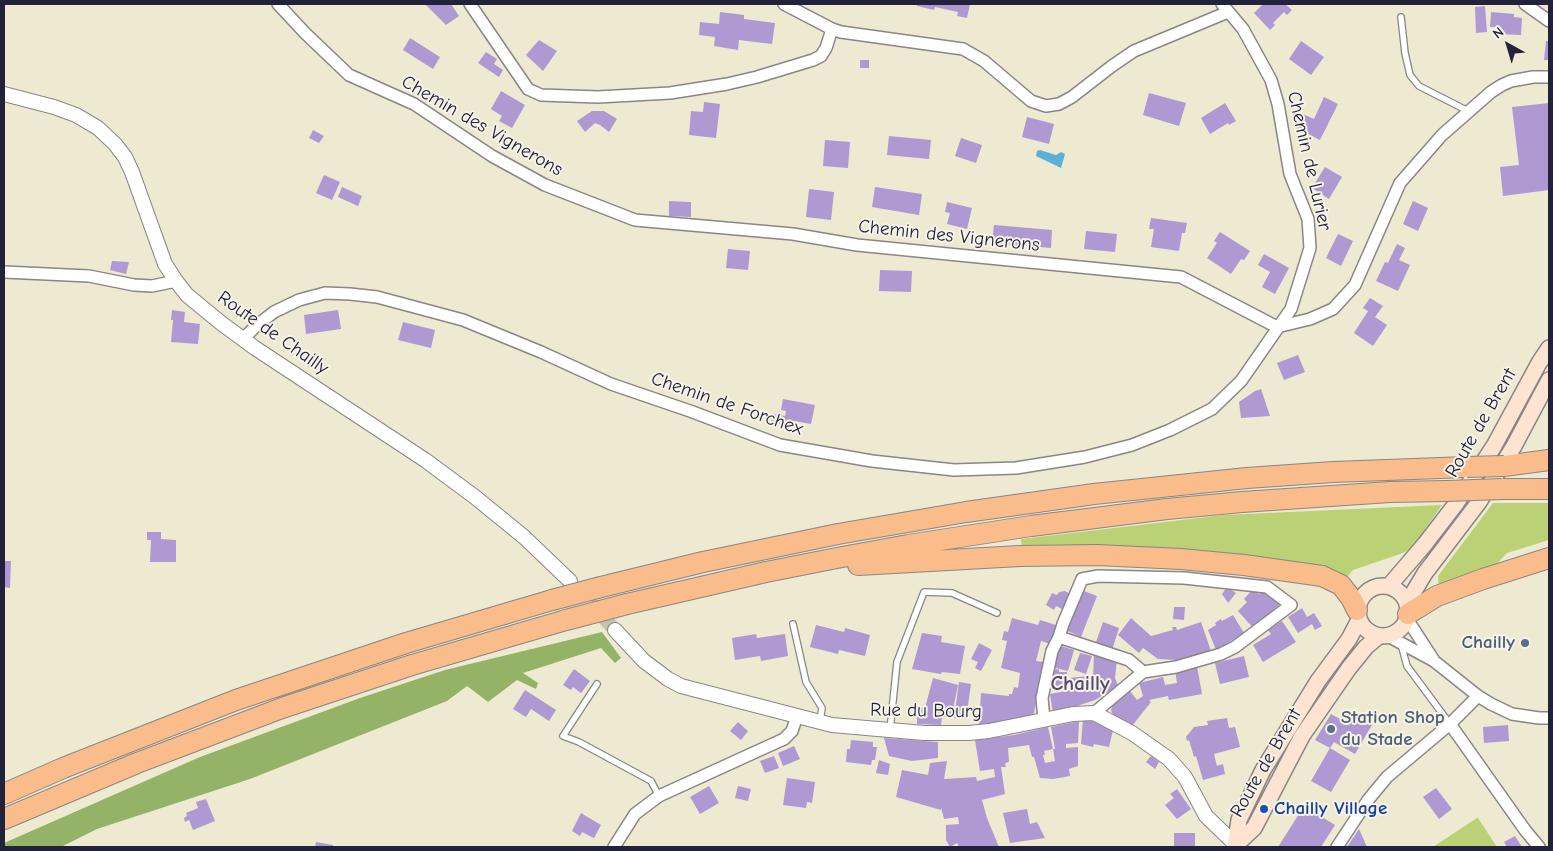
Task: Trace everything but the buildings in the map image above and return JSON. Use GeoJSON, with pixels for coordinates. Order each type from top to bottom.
{"type":"FeatureCollection","features":[{"type":"Feature","properties":{"kind":"highway"},"geometry":{"type":"LineString","coordinates":[[1512,465],[1549,460]]}},
{"type":"Feature","properties":{"kind":"highway"},"geometry":{"type":"LineString","coordinates":[[4,794],[236,700],[406,643],[552,600],[703,562],[838,534],[966,512],[1163,486],[1304,474],[1512,465],[1549,466]]}},
{"type":"Feature","properties":{"kind":"highway"},"geometry":{"type":"LineString","coordinates":[[4,819],[137,763],[282,708],[412,665],[566,620],[766,572],[908,545],[1098,516],[1242,502],[1390,492],[1549,489]]}},
{"type":"Feature","properties":{"kind":"highway"},"geometry":{"type":"LineString","coordinates":[[766,572],[924,560],[1020,556],[1181,559],[1244,565],[1322,576],[1341,585],[1351,598],[1358,615]]}},
{"type":"Feature","properties":{"kind":"highway"},"geometry":{"type":"LineString","coordinates":[[1407,612],[1437,596],[1549,558]]}},
{"type":"Feature","properties":{"kind":"main road","name":"Route de Brent"},"geometry":{"type":"LineString","coordinates":[[1389,586],[1455,505],[1494,446],[1549,348]]}},
{"type":"Feature","properties":{"kind":"main road","name":"Route de Brent"},"geometry":{"type":"LineString","coordinates":[[1407,612],[1425,573],[1479,502],[1514,446],[1549,380]]}},
{"type":"Feature","properties":{"kind":"main road"},"geometry":{"type":"LineString","coordinates":[[1382,586],[1389,586],[1400,592],[1407,612],[1399,630],[1383,636],[1366,631],[1358,615],[1361,598],[1370,589],[1382,586]]}},
{"type":"Feature","properties":{"kind":"main road","name":"Route de Brent"},"geometry":{"type":"LineString","coordinates":[[1237,847],[1238,820],[1264,770],[1318,681],[1349,639],[1358,615]]}},
{"type":"Feature","properties":{"kind":"main road","name":"Route de Brent"},"geometry":{"type":"LineString","coordinates":[[1237,847],[1254,828],[1302,736],[1349,668],[1366,647],[1383,636]]}},
{"type":"Feature","properties":{"kind":"street","name":"Chemin des Vignerons"},"geometry":{"type":"LineString","coordinates":[[278,4],[349,75],[414,104],[492,156],[545,185],[635,220],[793,234],[858,245],[1181,277],[1277,328]]}},
{"type":"Feature","properties":{"kind":"street"},"geometry":{"type":"LineString","coordinates":[[470,4],[528,89],[541,95],[598,97],[670,93],[734,82],[813,60],[820,56],[826,48],[832,29]]}},
{"type":"Feature","properties":{"kind":"street"},"geometry":{"type":"LineString","coordinates":[[784,4],[832,29],[842,32],[963,49],[984,61],[1031,101],[1046,106],[1059,104],[1072,97],[1134,51],[1225,8]]}},
{"type":"Feature","properties":{"kind":"street"},"geometry":{"type":"LineString","coordinates":[[1525,4],[1549,20]]}},
{"type":"Feature","properties":{"kind":"street","name":"Chemin de Lurier"},"geometry":{"type":"LineString","coordinates":[[1225,8],[1242,29],[1271,80],[1278,104],[1290,174],[1301,206],[1308,219],[1310,248],[1291,309]]}},
{"type":"Feature","properties":{"kind":"street"},"geometry":{"type":"LineString","coordinates":[[1277,328],[1310,319],[1333,309],[1355,285],[1400,183],[1442,135],[1468,111],[1502,85],[1511,81],[1533,77],[1549,77]]}},
{"type":"Feature","properties":{"kind":"street","name":"Route de Chailly"},"geometry":{"type":"LineString","coordinates":[[4,94],[54,107],[76,115],[98,128],[115,144],[125,157],[165,264],[176,281],[201,308],[243,339],[425,460],[524,537],[570,581]]}},
{"type":"Feature","properties":{"kind":"street"},"geometry":{"type":"LineString","coordinates":[[4,272],[89,276],[134,285],[152,286],[176,281]]}},
{"type":"Feature","properties":{"kind":"street","name":"Chemin de Forchex"},"geometry":{"type":"LineString","coordinates":[[243,339],[274,312],[299,300],[325,293],[377,298],[463,320],[541,352],[611,384],[780,445],[872,461],[954,470],[1016,468],[1085,457],[1132,445],[1170,430],[1212,409],[1241,381],[1291,309]]}},
{"type":"Feature","properties":{"kind":"street"},"geometry":{"type":"LineString","coordinates":[[1044,720],[1042,698],[1052,651],[1082,579],[1098,576],[1184,578],[1267,587],[1291,604],[1236,647],[1221,654],[1176,667],[1143,672],[1094,713],[1132,733],[1170,759],[1185,777],[1206,816],[1237,847]]}},
{"type":"Feature","properties":{"kind":"street"},"geometry":{"type":"LineString","coordinates":[[1407,612],[1434,661]]}},
{"type":"Feature","properties":{"kind":"street"},"geometry":{"type":"LineString","coordinates":[[614,847],[635,814],[659,796],[784,738],[792,731],[797,716],[681,686],[644,662],[615,630]]}},
{"type":"Feature","properties":{"kind":"street"},"geometry":{"type":"LineString","coordinates":[[1383,636],[1434,661],[1478,696],[1512,714],[1549,718]]}},
{"type":"Feature","properties":{"kind":"street"},"geometry":{"type":"LineString","coordinates":[[1059,637],[1129,660],[1143,672]]}},
{"type":"Feature","properties":{"kind":"street"},"geometry":{"type":"LineString","coordinates":[[1337,847],[1368,800],[1383,782],[1450,724],[1478,696]]}},
{"type":"Feature","properties":{"kind":"street","name":"Rue du Bourg"},"geometry":{"type":"LineString","coordinates":[[797,716],[846,727],[969,733],[989,731],[1073,714],[1094,713]]}},
{"type":"Feature","properties":{"kind":"street"},"geometry":{"type":"LineString","coordinates":[[1450,724],[1539,847]]}},
{"type":"Feature","properties":{"kind":"lane"},"geometry":{"type":"LineString","coordinates":[[1401,17],[1405,53],[1410,75],[1419,86],[1468,111]]}},
{"type":"Feature","properties":{"kind":"lane"},"geometry":{"type":"LineString","coordinates":[[890,730],[897,662],[924,592],[952,593],[997,612]]}},
{"type":"Feature","properties":{"kind":"lane"},"geometry":{"type":"LineString","coordinates":[[792,624],[806,682],[822,708],[820,722]]}},
{"type":"Feature","properties":{"kind":"lane"},"geometry":{"type":"LineString","coordinates":[[1401,644],[1407,666],[1450,724]]}},
{"type":"Feature","properties":{"kind":"lane"},"geometry":{"type":"LineString","coordinates":[[597,684],[563,736],[580,742],[652,781],[659,796]]}},
{"type":"Feature","properties":{"kind":"green space"},"geometry":{"type":"Polygon","coordinates":[[[1493,503],[1549,503],[1549,540],[1507,553],[1490,571],[1439,589],[1438,576],[1493,503]]]}},
{"type":"Feature","properties":{"kind":"green space"},"geometry":{"type":"Polygon","coordinates":[[[1442,505],[1411,549],[1353,570],[1346,578],[1022,550],[1021,539],[1224,515],[1442,505]]]}},
{"type":"Feature","properties":{"kind":"green space"},"geometry":{"type":"Polygon","coordinates":[[[602,632],[621,658],[615,663],[601,648],[523,673],[538,683],[536,689],[517,680],[488,702],[467,686],[447,701],[250,779],[97,829],[61,847],[4,847],[4,843],[200,757],[360,698],[445,670],[602,632]]]}},
{"type":"Feature","properties":{"kind":"green space"},"geometry":{"type":"Polygon","coordinates":[[[1477,818],[1497,847],[1433,847],[1477,818]]]}},
{"type":"Feature","properties":{"kind":"water"},"geometry":{"type":"Polygon","coordinates":[[[1040,150],[1056,155],[1061,152],[1065,154],[1061,168],[1036,156],[1037,151],[1040,150]]]}},
{"type":"Feature","properties":{"kind":"tunnel"},"geometry":{"type":"LineString","coordinates":[[576,587],[615,630]]}},
{"type":"Feature","properties":{"kind":"place","name":"Chailly"},"geometry":{"type":"Point","coordinates":[1525,643]}},
{"type":"Feature","properties":{"kind":"place","name":"Station Shop du Stade"},"geometry":{"type":"Point","coordinates":[1331,729]}},
{"type":"Feature","properties":{"kind":"place","name":"Chailly Village"},"geometry":{"type":"Point","coordinates":[1264,809]}},
{"type":"Feature","properties":{"kind":"district","name":"Chailly"},"geometry":{"type":"Point","coordinates":[1080,684]}}]}
